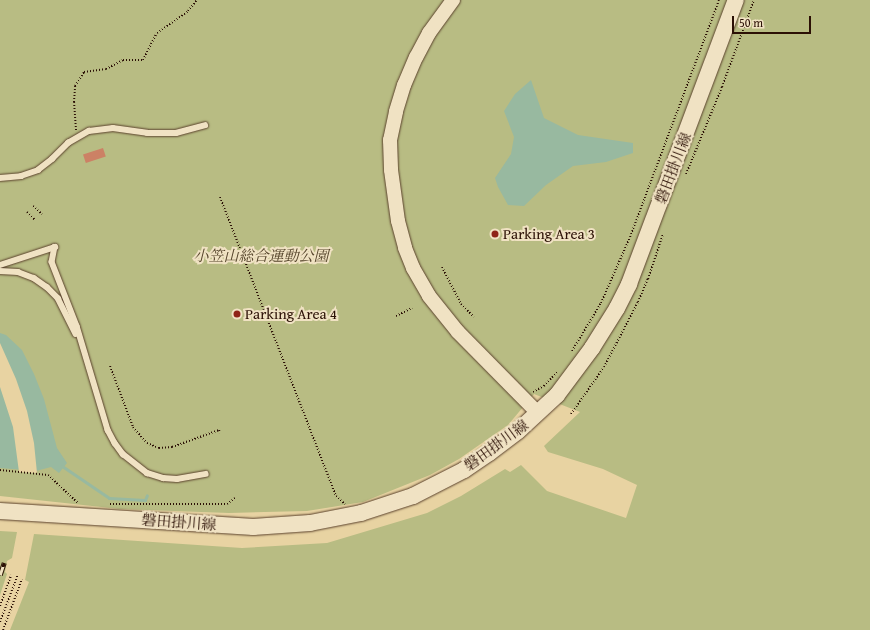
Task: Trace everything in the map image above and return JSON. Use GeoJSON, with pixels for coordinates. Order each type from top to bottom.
{"type":"FeatureCollection","features":[{"type":"Feature","properties":{"kind":"main road","name":"磐田掛川線"},"geometry":{"type":"LineString","coordinates":[[0,511],[253,527],[304,524],[333,520],[387,505],[436,485],[464,470],[489,453],[538,413],[556,395],[592,348],[617,308],[629,284],[736,0]]}},
{"type":"Feature","properties":{"kind":"street"},"geometry":{"type":"LineString","coordinates":[[453,0],[428,33],[404,85],[396,112],[390,140],[391,170],[398,221],[410,262],[429,296],[458,332],[538,413]]}},
{"type":"Feature","properties":{"kind":"lane"},"geometry":{"type":"LineString","coordinates":[[0,178],[21,176],[38,170],[76,138],[89,131],[104,128],[161,134],[176,133],[205,125]]}},
{"type":"Feature","properties":{"kind":"lane"},"geometry":{"type":"LineString","coordinates":[[0,266],[55,247],[52,262],[77,326],[108,430],[115,443],[123,454],[147,474],[177,480],[206,474]]}},
{"type":"Feature","properties":{"kind":"lane"},"geometry":{"type":"LineString","coordinates":[[0,271],[18,272],[34,278],[47,286],[58,298],[82,345]]}},
{"type":"Feature","properties":{"kind":"path"},"geometry":{"type":"LineString","coordinates":[[76,138],[74,102],[75,86],[84,72],[106,69],[123,60],[142,60],[156,33],[188,11],[197,0]]}},
{"type":"Feature","properties":{"kind":"path"},"geometry":{"type":"LineString","coordinates":[[570,353],[601,303],[630,237],[719,0]]}},
{"type":"Feature","properties":{"kind":"path"},"geometry":{"type":"LineString","coordinates":[[220,197],[336,496],[348,507]]}},
{"type":"Feature","properties":{"kind":"path"},"geometry":{"type":"LineString","coordinates":[[33,206],[42,214]]}},
{"type":"Feature","properties":{"kind":"path"},"geometry":{"type":"LineString","coordinates":[[27,212],[35,220]]}},
{"type":"Feature","properties":{"kind":"path"},"geometry":{"type":"LineString","coordinates":[[442,267],[461,304],[474,316]]}},
{"type":"Feature","properties":{"kind":"path"},"geometry":{"type":"LineString","coordinates":[[396,316],[412,308]]}},
{"type":"Feature","properties":{"kind":"path"},"geometry":{"type":"LineString","coordinates":[[110,366],[133,427],[147,443],[159,448],[172,447],[219,430],[220,433]]}},
{"type":"Feature","properties":{"kind":"path"},"geometry":{"type":"LineString","coordinates":[[530,393],[544,386],[557,372]]}},
{"type":"Feature","properties":{"kind":"path"},"geometry":{"type":"LineString","coordinates":[[0,470],[48,475],[78,503],[85,503]]}},
{"type":"Feature","properties":{"kind":"path"},"geometry":{"type":"LineString","coordinates":[[109,504],[227,504],[235,498]]}},
{"type":"Feature","properties":{"kind":"path"},"geometry":{"type":"LineString","coordinates":[[0,622],[18,574]]}},
{"type":"Feature","properties":{"kind":"path"},"geometry":{"type":"LineString","coordinates":[[0,606],[11,575]]}},
{"type":"Feature","properties":{"kind":"path"},"geometry":{"type":"LineString","coordinates":[[3,630],[22,579]]}},
{"type":"Feature","properties":{"kind":"green space","name":"小笠山総合運動公園"},"geometry":{"type":"Polygon","coordinates":[[[0,0],[870,0],[870,630],[10,630],[29,582],[25,580],[34,534],[242,548],[327,543],[427,513],[461,496],[505,469],[510,472],[521,465],[547,491],[626,518],[637,485],[603,469],[548,452],[544,446],[580,412],[534,394],[508,425],[459,459],[430,475],[363,502],[307,511],[229,513],[120,509],[0,496],[0,0]]]}},
{"type":"Feature","properties":{"kind":"green space"},"geometry":{"type":"Polygon","coordinates":[[[0,531],[17,532],[12,558],[7,561],[5,572],[7,574],[0,595],[0,531]]]}},
{"type":"Feature","properties":{"kind":"shaded area"},"geometry":{"type":"Polygon","coordinates":[[[531,80],[544,118],[578,135],[633,143],[633,153],[606,162],[573,166],[546,185],[524,206],[508,205],[498,187],[495,178],[511,154],[514,137],[504,111],[515,94],[531,80]]]}},
{"type":"Feature","properties":{"kind":"shaded area"},"geometry":{"type":"Polygon","coordinates":[[[0,333],[6,335],[22,350],[34,374],[44,399],[57,448],[67,463],[59,473],[51,467],[36,471],[0,468],[0,333]]]}},
{"type":"Feature","properties":{"kind":"pier"},"geometry":{"type":"Polygon","coordinates":[[[0,343],[16,379],[27,411],[34,443],[37,473],[19,472],[13,427],[0,387],[0,343]]]}},
{"type":"Feature","properties":{"kind":"building"},"geometry":{"type":"Polygon","coordinates":[[[103,148],[106,157],[86,163],[83,154],[103,148]]]}},
{"type":"Feature","properties":{"kind":"waterway"},"geometry":{"type":"LineString","coordinates":[[62,466],[109,498],[145,500],[147,495]]}},
{"type":"Feature","properties":{"kind":"railway"},"geometry":{"type":"LineString","coordinates":[[0,575],[4,563]]}},
{"type":"Feature","properties":{"kind":"place","name":"Parking Area 3"},"geometry":{"type":"Point","coordinates":[495,234]}},
{"type":"Feature","properties":{"kind":"place","name":"Parking Area 4"},"geometry":{"type":"Point","coordinates":[237,314]}}]}
